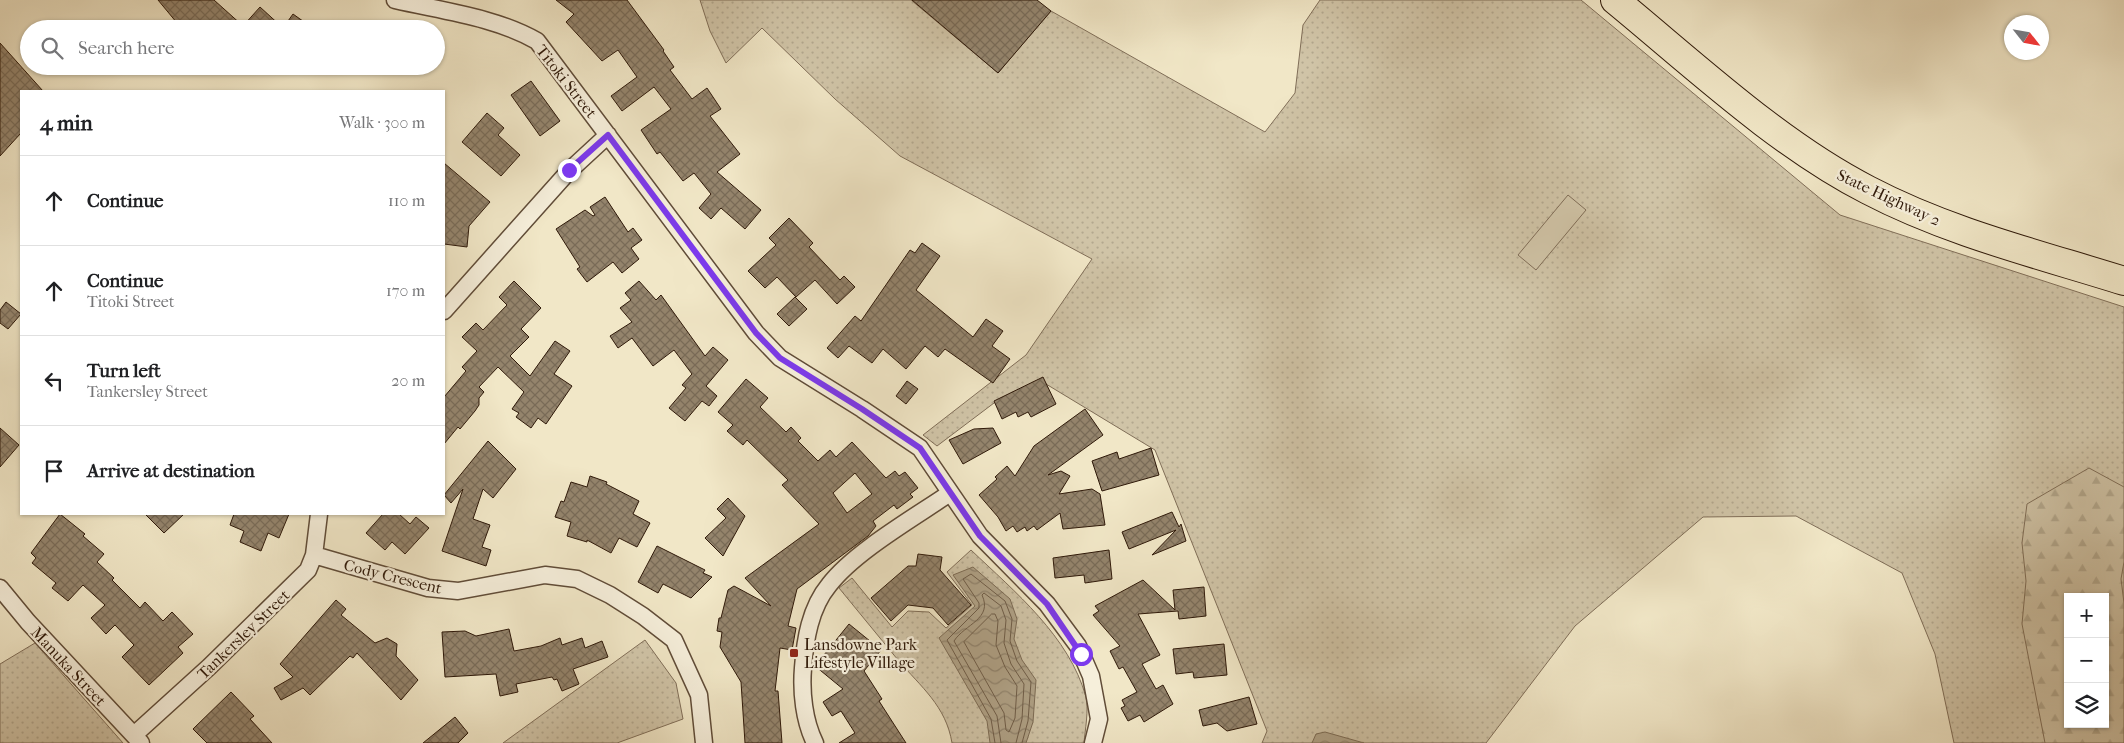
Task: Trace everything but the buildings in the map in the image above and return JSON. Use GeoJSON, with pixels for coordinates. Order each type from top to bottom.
{"type":"FeatureCollection","features":[{"type":"Feature","properties":{"kind":"highway","name":"State Highway 2"},"geometry":{"type":"LineString","coordinates":[[1615,0],[1787,139],[1828,168],[1868,191],[1910,210],[1961,229],[2124,281]]}},
{"type":"Feature","properties":{"kind":"street","name":"Titoki Street"},"geometry":{"type":"LineString","coordinates":[[395,0],[502,26],[522,32],[537,41],[756,333],[787,363],[920,448],[980,536],[1047,604],[1078,646],[1092,676],[1099,719],[1093,743]]}},
{"type":"Feature","properties":{"kind":"street"},"geometry":{"type":"LineString","coordinates":[[445,310],[569,170],[608,135]]}},
{"type":"Feature","properties":{"kind":"street"},"geometry":{"type":"LineString","coordinates":[[815,743],[804,705],[802,675],[805,644],[813,616],[828,585],[861,555],[950,492]]}},
{"type":"Feature","properties":{"kind":"street","name":"Tankersley Street"},"geometry":{"type":"LineString","coordinates":[[137,739],[308,570],[314,556],[319,515]]}},
{"type":"Feature","properties":{"kind":"street","name":"Cody Crescent"},"geometry":{"type":"LineString","coordinates":[[314,556],[428,588],[458,591],[545,575],[577,579],[618,600],[674,640],[699,695],[704,743]]}},
{"type":"Feature","properties":{"kind":"street","name":"Manuka Street"},"geometry":{"type":"LineString","coordinates":[[0,588],[28,622],[137,739]]}},
{"type":"Feature","properties":{"kind":"green space"},"geometry":{"type":"Polygon","coordinates":[[[700,0],[911,0],[998,73],[1051,11],[1265,132],[1295,93],[1303,25],[1320,0],[1581,0],[1840,215],[2124,307],[2124,743],[1954,743],[1935,654],[1902,573],[1796,516],[1703,517],[1575,626],[1486,743],[1262,743],[1267,731],[1155,450],[1046,384],[994,403],[937,446],[923,435],[1026,355],[1092,259],[900,156],[835,99],[762,28],[726,63],[710,31],[700,0]]]}},
{"type":"Feature","properties":{"kind":"green space"},"geometry":{"type":"Polygon","coordinates":[[[1568,195],[1586,210],[1536,270],[1518,255],[1568,195]]]}},
{"type":"Feature","properties":{"kind":"green space"},"geometry":{"type":"Polygon","coordinates":[[[2089,468],[2124,487],[2124,562],[2121,579],[2124,603],[2124,743],[2045,743],[2022,624],[2026,581],[2022,543],[2027,504],[2089,468]]]}},
{"type":"Feature","properties":{"kind":"green space"},"geometry":{"type":"Polygon","coordinates":[[[971,550],[1039,616],[1067,654],[1078,675],[1087,702],[1084,743],[952,743],[944,718],[924,688],[898,660],[839,588],[852,578],[892,627],[908,611],[929,612],[946,628],[972,605],[947,572],[971,550]]]}},
{"type":"Feature","properties":{"kind":"green space"},"geometry":{"type":"Polygon","coordinates":[[[645,640],[676,683],[683,719],[617,743],[503,743],[645,640]]]}},
{"type":"Feature","properties":{"kind":"green space"},"geometry":{"type":"Polygon","coordinates":[[[35,643],[123,743],[0,743],[0,664],[35,643]]]}},
{"type":"Feature","properties":{"kind":"water"},"geometry":{"type":"Polygon","coordinates":[[[973,567],[1010,599],[1017,619],[1014,639],[1022,660],[1036,680],[1033,722],[1026,743],[990,743],[987,721],[939,638],[975,606],[953,575],[973,567]]]}},
{"type":"Feature","properties":{"kind":"water"},"geometry":{"type":"Polygon","coordinates":[[[1325,732],[1364,743],[1312,743],[1316,734],[1325,732]]]}},
{"type":"Feature","properties":{"kind":"place","name":"Lansdowne Park Lifestyle Village"},"geometry":{"type":"Point","coordinates":[794,653]}},
{"type":"Feature","properties":{"kind":"route"},"geometry":{"type":"LineString","coordinates":[[569,170],[608,135],[756,333],[780,358],[920,448],[980,536],[1047,604],[1078,646],[1081,654]]}}]}
